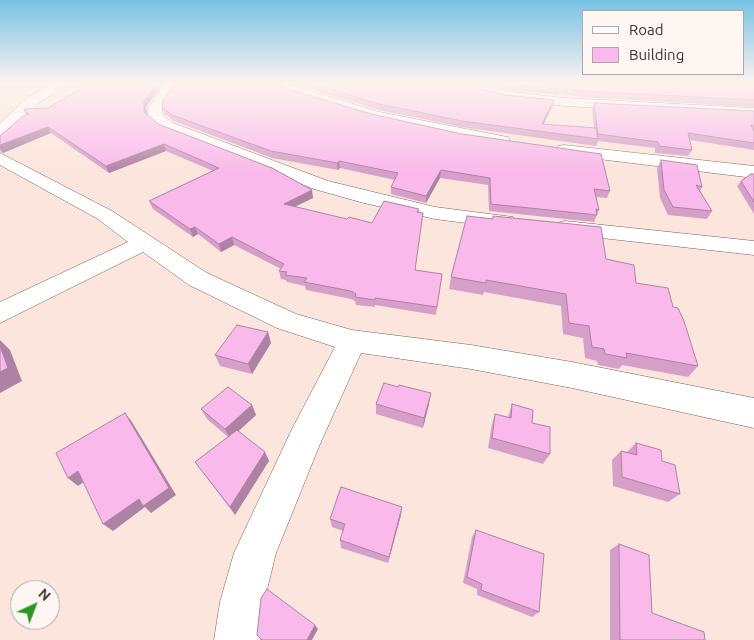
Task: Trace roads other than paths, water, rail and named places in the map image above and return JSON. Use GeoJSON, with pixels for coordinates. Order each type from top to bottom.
{"type":"FeatureCollection","features":[{"type":"Feature","properties":{"kind":"street"},"geometry":{"type":"LineString","coordinates":[[0,132],[20,113]]}},
{"type":"Feature","properties":{"kind":"street"},"geometry":{"type":"LineString","coordinates":[[156,113],[156,117],[167,126],[321,185],[371,199],[435,213],[521,224]]}},
{"type":"Feature","properties":{"kind":"street"},"geometry":{"type":"LineString","coordinates":[[366,113],[515,144]]}},
{"type":"Feature","properties":{"kind":"street"},"geometry":{"type":"LineString","coordinates":[[544,147],[754,172]]}},
{"type":"Feature","properties":{"kind":"street"},"geometry":{"type":"LineString","coordinates":[[0,158],[105,215],[198,279],[238,300],[287,322],[352,341],[471,357],[572,375],[754,413]]}},
{"type":"Feature","properties":{"kind":"street"},"geometry":{"type":"LineString","coordinates":[[551,226],[754,248]]}},
{"type":"Feature","properties":{"kind":"street"},"geometry":{"type":"LineString","coordinates":[[0,312],[144,243]]}},
{"type":"Feature","properties":{"kind":"street"},"geometry":{"type":"LineString","coordinates":[[237,640],[242,602],[255,553],[303,442],[352,341]]}}]}
